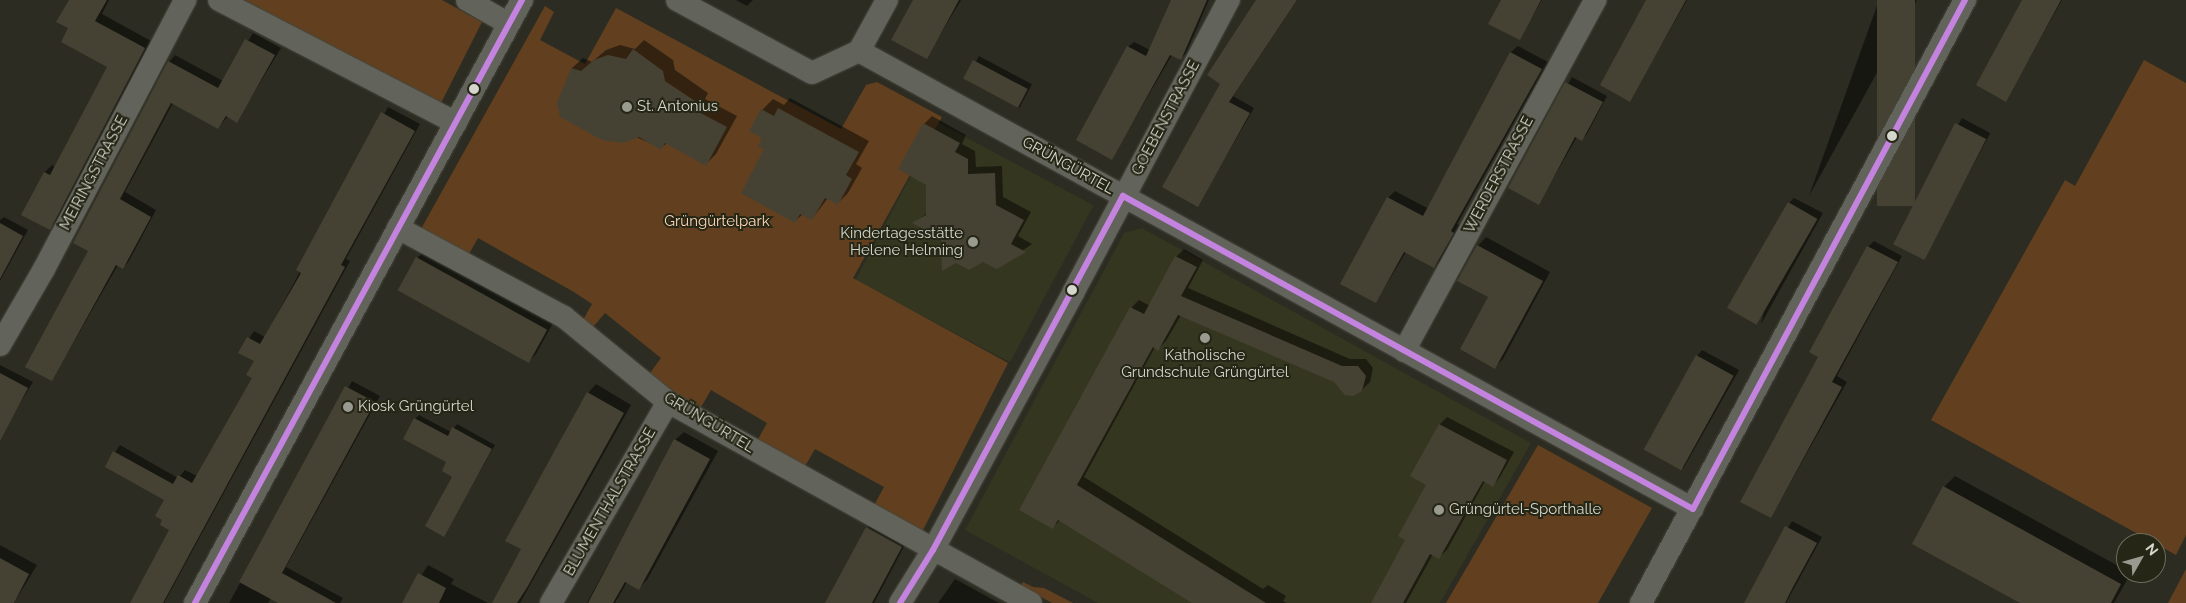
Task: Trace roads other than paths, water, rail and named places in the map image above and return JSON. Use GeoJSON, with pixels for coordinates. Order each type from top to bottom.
{"type":"FeatureCollection","features":[{"type":"Feature","properties":{"kind":"street","name":"MEIRINGSTRASSE"},"geometry":{"type":"LineString","coordinates":[[0,344],[44,269],[185,0]]}},
{"type":"Feature","properties":{"kind":"street"},"geometry":{"type":"LineString","coordinates":[[219,0],[456,123]]}},
{"type":"Feature","properties":{"kind":"street"},"geometry":{"type":"LineString","coordinates":[[467,0],[509,24]]}},
{"type":"Feature","properties":{"kind":"street"},"geometry":{"type":"LineString","coordinates":[[195,603],[522,0]]}},
{"type":"Feature","properties":{"kind":"street"},"geometry":{"type":"LineString","coordinates":[[677,0],[812,73],[859,51],[887,0]]}},
{"type":"Feature","properties":{"kind":"street","name":"GOEBENSTRASSE"},"geometry":{"type":"LineString","coordinates":[[900,603],[932,550],[1229,0]]}},
{"type":"Feature","properties":{"kind":"street","name":"WERDERSTRASSE"},"geometry":{"type":"LineString","coordinates":[[1404,351],[1594,0]]}},
{"type":"Feature","properties":{"kind":"street"},"geometry":{"type":"LineString","coordinates":[[1641,603],[1693,510],[1965,0]]}},
{"type":"Feature","properties":{"kind":"street","name":"GRÜNGÜRTEL"},"geometry":{"type":"LineString","coordinates":[[859,51],[1693,510]]}},
{"type":"Feature","properties":{"kind":"street","name":"GRÜNGÜRTEL"},"geometry":{"type":"LineString","coordinates":[[398,228],[564,317],[668,402],[932,550],[1031,603]]}},
{"type":"Feature","properties":{"kind":"street","name":"BLUMENTHALSTRASSE"},"geometry":{"type":"LineString","coordinates":[[551,603],[668,402]]}},
{"type":"Feature","properties":{"kind":"place","name":"St. Antonius"},"geometry":{"type":"Point","coordinates":[627,107]}},
{"type":"Feature","properties":{"kind":"place","name":"Kindertagesstätte Helene Helming"},"geometry":{"type":"Point","coordinates":[973,242]}},
{"type":"Feature","properties":{"kind":"place","name":"Katholische Grundschule Grüngürtel"},"geometry":{"type":"Point","coordinates":[1205,338]}},
{"type":"Feature","properties":{"kind":"place","name":"Kiosk Grüngürtel"},"geometry":{"type":"Point","coordinates":[348,407]}},
{"type":"Feature","properties":{"kind":"place","name":"Grüngürtel-Sporthalle"},"geometry":{"type":"Point","coordinates":[1439,510]}},
{"type":"Feature","properties":{"kind":"park label","name":"Grüngürtelpark"},"geometry":{"type":"Point","coordinates":[717,222]}}]}
